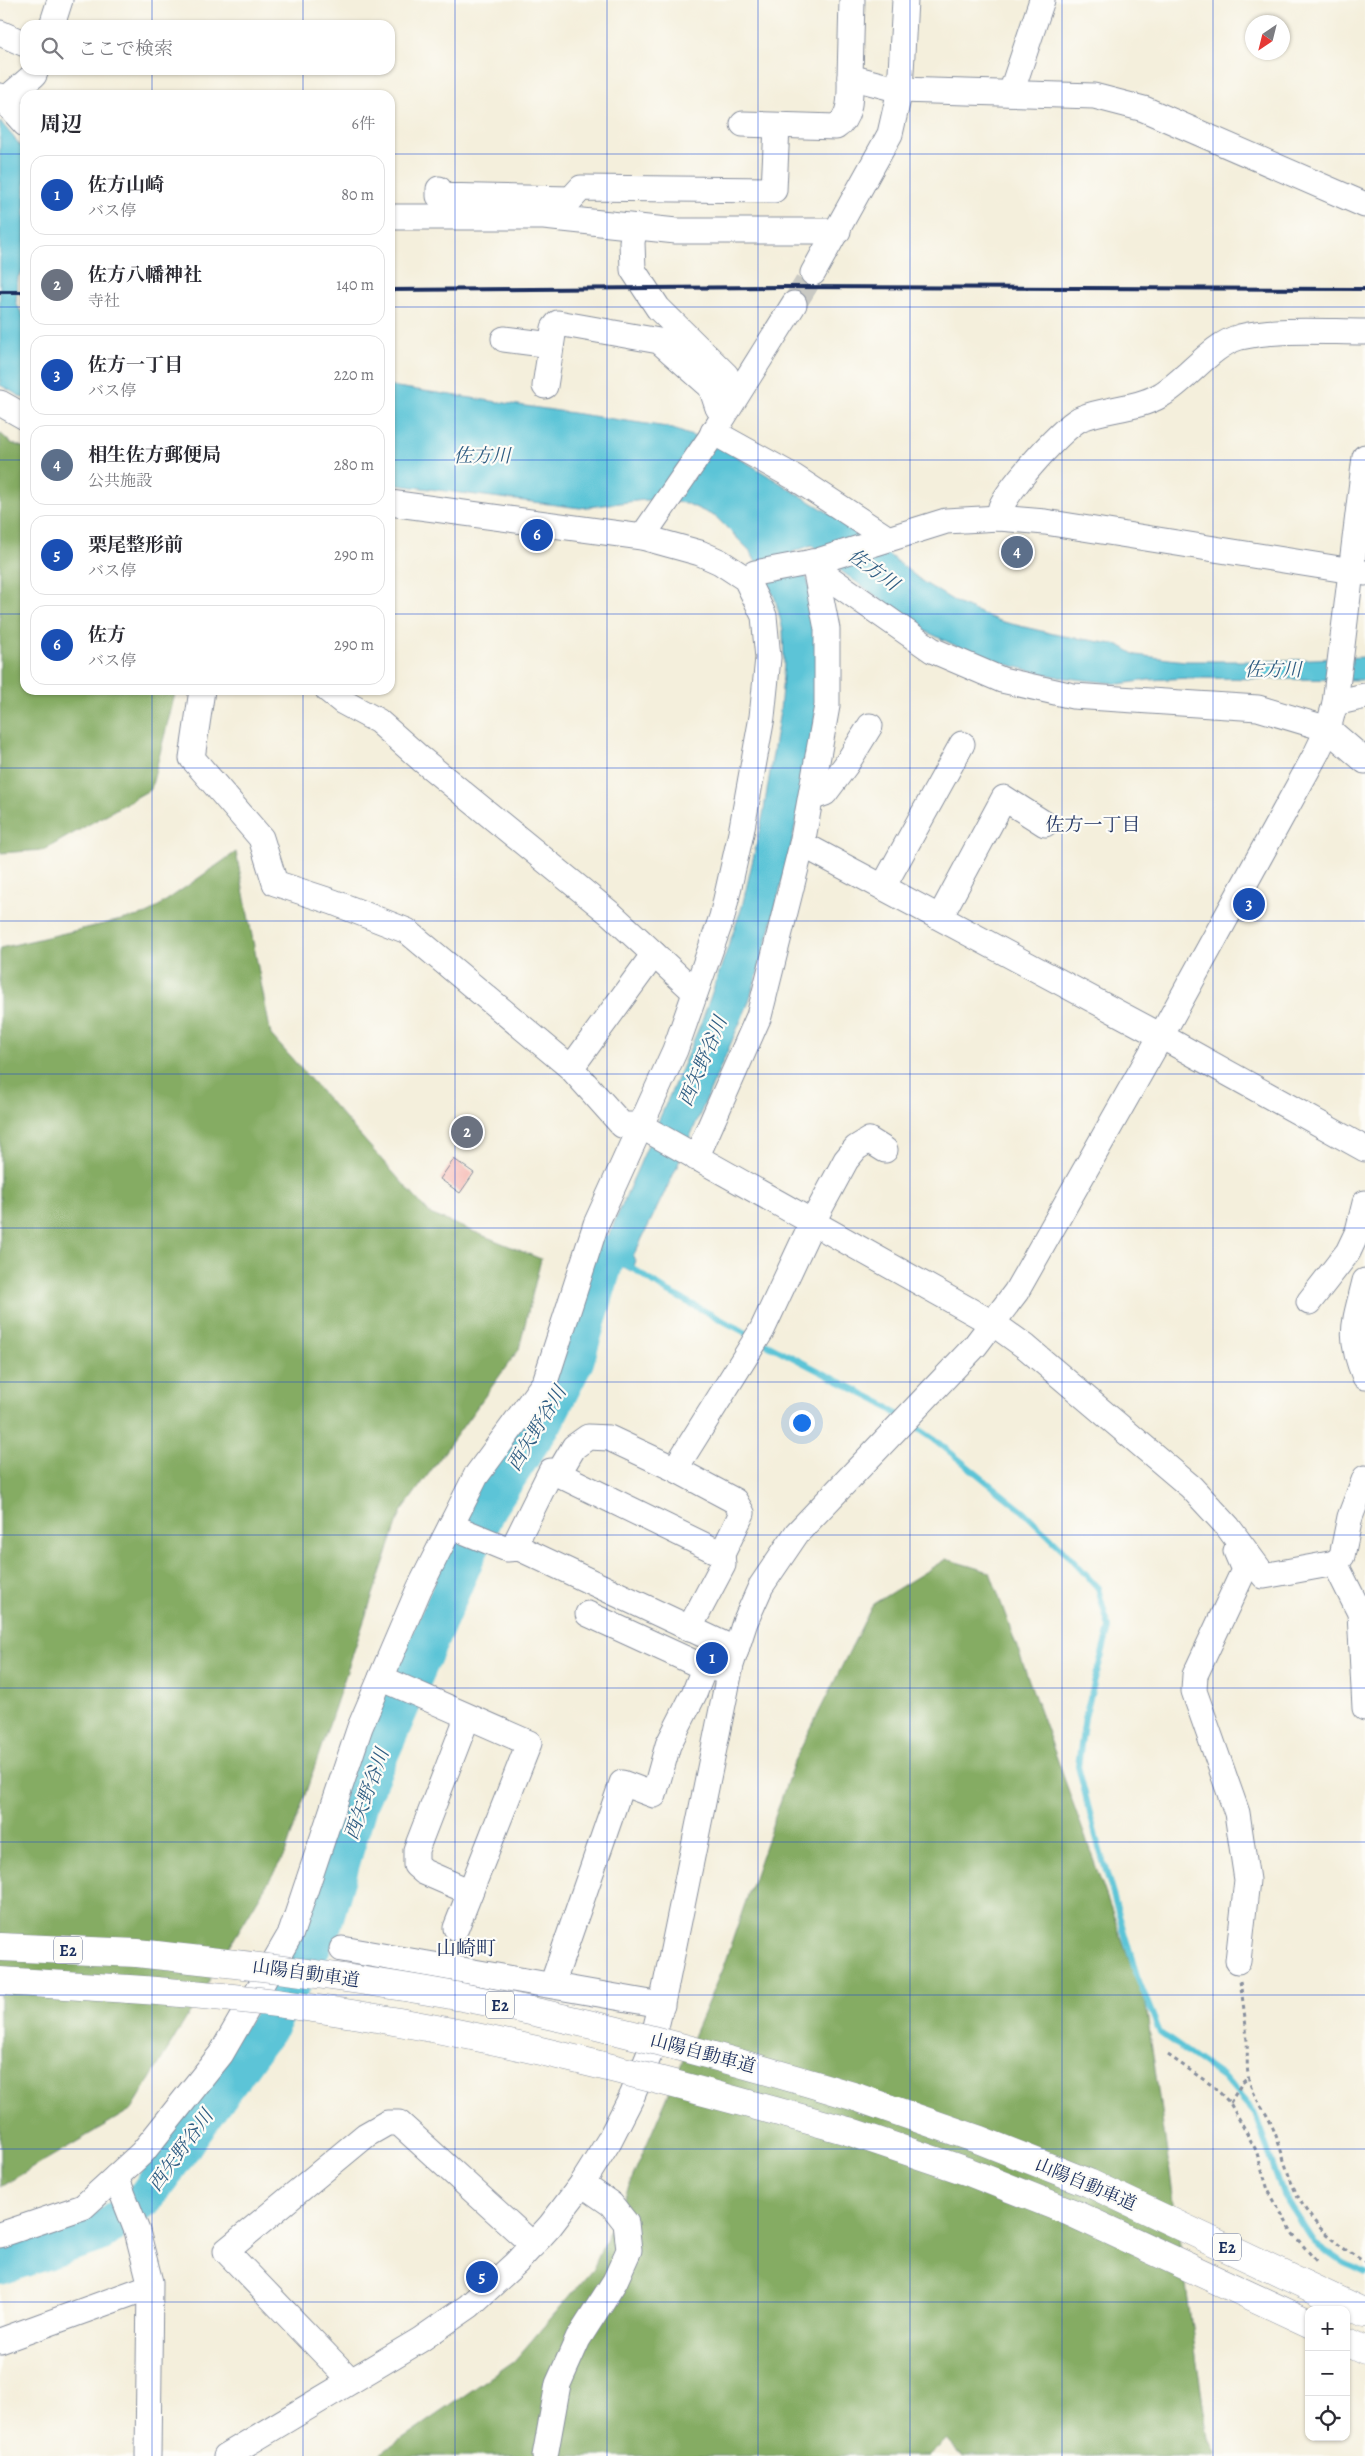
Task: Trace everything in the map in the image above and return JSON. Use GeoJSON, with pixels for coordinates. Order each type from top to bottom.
{"type":"FeatureCollection","features":[{"type":"Feature","properties":{"kind":"highway","name":"山陽自動車道"},"geometry":{"type":"LineString","coordinates":[[0,1947],[137,1953],[314,1973],[525,2010],[713,2054],[856,2097],[980,2140],[1089,2183],[1365,2313]]}},
{"type":"Feature","properties":{"kind":"highway","name":"山陽自動車道"},"geometry":{"type":"LineString","coordinates":[[0,1980],[129,1989],[299,2006],[424,2027],[516,2046],[692,2088],[848,2131],[969,2172],[1070,2212],[1305,2321]]}},
{"type":"Feature","properties":{"kind":"highway"},"geometry":{"type":"LineString","coordinates":[[1350,2343],[1365,2350]]}},
{"type":"Feature","properties":{"kind":"street"},"geometry":{"type":"LineString","coordinates":[[54,20],[60,0]]}},
{"type":"Feature","properties":{"kind":"street"},"geometry":{"type":"LineString","coordinates":[[743,124],[836,127],[842,123],[849,108],[852,0]]}},
{"type":"Feature","properties":{"kind":"street"},"geometry":{"type":"LineString","coordinates":[[813,273],[890,134],[900,90],[905,0]]}},
{"type":"Feature","properties":{"kind":"street"},"geometry":{"type":"LineString","coordinates":[[1011,93],[1042,0]]}},
{"type":"Feature","properties":{"kind":"street"},"geometry":{"type":"LineString","coordinates":[[0,33],[20,42]]}},
{"type":"Feature","properties":{"kind":"street"},"geometry":{"type":"LineString","coordinates":[[20,118],[2,98],[34,75]]}},
{"type":"Feature","properties":{"kind":"street"},"geometry":{"type":"LineString","coordinates":[[850,77],[864,79],[900,90],[1094,96],[1144,109],[1365,205]]}},
{"type":"Feature","properties":{"kind":"street"},"geometry":{"type":"LineString","coordinates":[[438,189],[439,196],[571,199],[582,188],[774,190],[777,126]]}},
{"type":"Feature","properties":{"kind":"street"},"geometry":{"type":"LineString","coordinates":[[395,217],[544,218],[676,231],[838,230]]}},
{"type":"Feature","properties":{"kind":"street"},"geometry":{"type":"LineString","coordinates":[[635,227],[633,270],[658,308],[726,375],[728,383],[726,392],[715,424]]}},
{"type":"Feature","properties":{"kind":"street"},"geometry":{"type":"LineString","coordinates":[[646,531],[794,304]]}},
{"type":"Feature","properties":{"kind":"street"},"geometry":{"type":"LineString","coordinates":[[545,386],[554,328],[558,323],[659,341],[711,387],[715,424],[885,539]]}},
{"type":"Feature","properties":{"kind":"street"},"geometry":{"type":"LineString","coordinates":[[999,518],[1001,506],[1040,456],[1061,433],[1080,418],[1135,406],[1162,395],[1216,350],[1238,337],[1266,333],[1365,332]]}},
{"type":"Feature","properties":{"kind":"street"},"geometry":{"type":"LineString","coordinates":[[504,339],[551,345]]}},
{"type":"Feature","properties":{"kind":"street"},"geometry":{"type":"LineString","coordinates":[[0,402],[20,414]]}},
{"type":"Feature","properties":{"kind":"street"},"geometry":{"type":"LineString","coordinates":[[226,2456],[420,2340],[469,2306],[516,2264],[533,2245],[582,2184],[609,2141],[632,2096],[649,2055],[662,2004],[733,1661],[753,1602],[779,1556],[812,1516],[994,1324],[1030,1268],[1161,1036],[1328,729],[1335,699],[1342,641],[1358,572],[1365,457]]}},
{"type":"Feature","properties":{"kind":"street"},"geometry":{"type":"LineString","coordinates":[[395,504],[646,531],[750,576],[813,564],[885,539],[946,521],[967,518],[999,518],[1045,522],[1358,572]]}},
{"type":"Feature","properties":{"kind":"street"},"geometry":{"type":"LineString","coordinates":[[813,564],[932,650],[1002,680],[1072,696],[1258,708],[1328,729],[1365,761]]}},
{"type":"Feature","properties":{"kind":"street"},"geometry":{"type":"LineString","coordinates":[[696,1158],[760,1016],[802,844],[827,706],[827,629],[813,564]]}},
{"type":"Feature","properties":{"kind":"street"},"geometry":{"type":"LineString","coordinates":[[0,2235],[83,2207],[142,2152],[221,2054],[291,1933],[360,1727],[387,1680],[419,1589],[455,1528],[476,1476],[545,1382],[596,1224],[639,1125],[675,1050],[722,916],[741,833],[762,717],[767,673],[767,636],[764,616],[750,576]]}},
{"type":"Feature","properties":{"kind":"street"},"geometry":{"type":"LineString","coordinates":[[201,695],[192,758],[261,838],[275,883],[333,902],[407,930],[570,1068],[622,1125],[639,1125],[994,1324],[1026,1347],[1191,1486],[1228,1526],[1264,1576],[1335,1563],[1342,1556],[1350,1517],[1365,1478]]}},
{"type":"Feature","properties":{"kind":"street"},"geometry":{"type":"LineString","coordinates":[[334,695],[343,702],[378,721],[421,759],[612,915],[696,992]]}},
{"type":"Feature","properties":{"kind":"street"},"geometry":{"type":"LineString","coordinates":[[1335,699],[1365,696]]}},
{"type":"Feature","properties":{"kind":"street"},"geometry":{"type":"LineString","coordinates":[[811,798],[825,793],[846,765],[870,726]]}},
{"type":"Feature","properties":{"kind":"street"},"geometry":{"type":"LineString","coordinates":[[883,886],[962,744]]}},
{"type":"Feature","properties":{"kind":"street"},"geometry":{"type":"LineString","coordinates":[[940,917],[1004,798],[1046,824]]}},
{"type":"Feature","properties":{"kind":"street"},"geometry":{"type":"LineString","coordinates":[[802,844],[1161,1036],[1365,1149]]}},
{"type":"Feature","properties":{"kind":"street"},"geometry":{"type":"LineString","coordinates":[[570,1068],[654,954]]}},
{"type":"Feature","properties":{"kind":"street"},"geometry":{"type":"LineString","coordinates":[[681,1460],[757,1338],[812,1223],[846,1160],[856,1148],[869,1140],[885,1150]]}},
{"type":"Feature","properties":{"kind":"street"},"geometry":{"type":"LineString","coordinates":[[1309,1302],[1362,1237],[1365,1203]]}},
{"type":"Feature","properties":{"kind":"street"},"geometry":{"type":"LineString","coordinates":[[1365,1280],[1353,1332],[1356,1356],[1365,1377]]}},
{"type":"Feature","properties":{"kind":"street"},"geometry":{"type":"LineString","coordinates":[[558,1474],[574,1447],[588,1436],[608,1438],[681,1460],[735,1501],[742,1513],[722,1554],[723,1565],[689,1629]]}},
{"type":"Feature","properties":{"kind":"street"},"geometry":{"type":"LineString","coordinates":[[513,1548],[552,1471],[722,1554]]}},
{"type":"Feature","properties":{"kind":"street"},"geometry":{"type":"LineString","coordinates":[[455,1528],[507,1549],[519,1548],[689,1629],[733,1661]]}},
{"type":"Feature","properties":{"kind":"street"},"geometry":{"type":"LineString","coordinates":[[1238,1961],[1247,1880],[1237,1813],[1194,1691],[1195,1675],[1244,1570],[1236,1551],[1240,1544]]}},
{"type":"Feature","properties":{"kind":"street"},"geometry":{"type":"LineString","coordinates":[[1335,1563],[1360,1613],[1365,1708]]}},
{"type":"Feature","properties":{"kind":"street"},"geometry":{"type":"LineString","coordinates":[[588,1614],[705,1666],[733,1661]]}},
{"type":"Feature","properties":{"kind":"street"},"geometry":{"type":"LineString","coordinates":[[552,1985],[622,1783],[654,1794],[668,1745],[694,1694],[705,1666]]}},
{"type":"Feature","properties":{"kind":"street"},"geometry":{"type":"LineString","coordinates":[[387,1680],[421,1694],[467,1718],[529,1743],[456,1928]]}},
{"type":"Feature","properties":{"kind":"street"},"geometry":{"type":"LineString","coordinates":[[467,1718],[416,1850],[416,1866],[424,1872],[470,1892]]}},
{"type":"Feature","properties":{"kind":"street"},"geometry":{"type":"LineString","coordinates":[[342,1949],[662,2004]]}},
{"type":"Feature","properties":{"kind":"street"},"geometry":{"type":"LineString","coordinates":[[351,2381],[226,2251],[366,2135],[387,2123],[399,2123],[533,2245]]}},
{"type":"Feature","properties":{"kind":"street"},"geometry":{"type":"LineString","coordinates":[[116,2176],[137,2231],[149,2288],[148,2456]]}},
{"type":"Feature","properties":{"kind":"street"},"geometry":{"type":"LineString","coordinates":[[545,2456],[558,2384],[578,2339],[615,2281],[629,2250],[626,2224],[611,2204],[582,2184]]}},
{"type":"Feature","properties":{"kind":"street"},"geometry":{"type":"LineString","coordinates":[[0,2341],[149,2288]]}},
{"type":"Feature","properties":{"kind":"path"},"geometry":{"type":"LineString","coordinates":[[1238,1961],[1248,2045],[1246,2066],[1250,2086],[1268,2114],[1292,2185],[1308,2215],[1323,2233],[1347,2252],[1365,2262]]}},
{"type":"Feature","properties":{"kind":"path"},"geometry":{"type":"LineString","coordinates":[[1168,2055],[1213,2086],[1231,2102],[1256,2150],[1268,2190],[1292,2234],[1319,2263],[1326,2267]]}},
{"type":"Feature","properties":{"kind":"path"},"geometry":{"type":"LineString","coordinates":[[1231,2102],[1242,2083],[1248,2078]]}},
{"type":"Feature","properties":{"kind":"green space"},"geometry":{"type":"Polygon","coordinates":[[[0,433],[11,443],[20,446],[20,695],[175,695],[151,789],[44,850],[0,853],[0,433]]]}},
{"type":"Feature","properties":{"kind":"green space"},"geometry":{"type":"Polygon","coordinates":[[[236,852],[271,1035],[430,1214],[541,1259],[519,1349],[401,1512],[285,1854],[132,2109],[0,2187],[0,948],[147,914],[236,852]]]}},
{"type":"Feature","properties":{"kind":"green space"},"geometry":{"type":"Polygon","coordinates":[[[946,1559],[990,1572],[1146,2006],[1208,2439],[1216,2456],[963,2456],[947,2439],[929,2456],[377,2456],[514,2361],[593,2269],[723,1967],[794,1762],[873,1604],[946,1559]]]}},
{"type":"Feature","properties":{"kind":"water"},"geometry":{"type":"Polygon","coordinates":[[[0,121],[20,145],[20,274],[18,277],[16,303],[20,310],[20,396],[0,385],[0,121]]]}},
{"type":"Feature","properties":{"kind":"water","name":"佐方川"},"geometry":{"type":"Polygon","coordinates":[[[395,387],[667,427],[718,445],[860,532],[923,582],[959,604],[999,621],[1058,635],[1119,645],[1136,655],[1185,661],[1261,661],[1365,657],[1365,680],[1191,678],[1148,680],[1120,684],[1058,677],[977,656],[925,631],[841,571],[812,545],[792,552],[808,581],[820,659],[814,727],[792,842],[763,957],[748,1004],[676,1169],[633,1257],[636,1261],[631,1272],[620,1266],[609,1268],[599,1304],[587,1303],[601,1253],[702,1021],[742,907],[763,815],[780,711],[784,664],[783,630],[775,598],[750,551],[716,517],[686,503],[644,500],[580,508],[395,485],[395,387]]]}},
{"type":"Feature","properties":{"kind":"building"},"geometry":{"type":"Polygon","coordinates":[[[454,1159],[474,1173],[460,1193],[440,1179],[454,1159]]]}},
{"type":"Feature","properties":{"kind":"waterway","name":"西矢野谷川"},"geometry":{"type":"LineString","coordinates":[[0,2266],[100,2233],[146,2197],[271,2023],[322,1927],[359,1802],[488,1506],[545,1420],[575,1361],[607,1254]]}},
{"type":"Feature","properties":{"kind":"waterway"},"geometry":{"type":"LineString","coordinates":[[627,1264],[663,1289],[752,1336]]}},
{"type":"Feature","properties":{"kind":"waterway"},"geometry":{"type":"LineString","coordinates":[[761,1341],[883,1404],[901,1417]]}},
{"type":"Feature","properties":{"kind":"waterway"},"geometry":{"type":"LineString","coordinates":[[910,1423],[935,1440],[1024,1512],[1098,1588],[1109,1628],[1085,1717],[1078,1766],[1096,1837],[1137,1976],[1160,2033],[1223,2077],[1255,2114],[1283,2194],[1314,2242],[1344,2263],[1365,2273]]}},
{"type":"Feature","properties":{"kind":"tunnel"},"geometry":{"type":"LineString","coordinates":[[794,304],[813,273]]}},
{"type":"Feature","properties":{"kind":"railway"},"geometry":{"type":"LineString","coordinates":[[395,290],[785,287],[1365,289]]}},
{"type":"Feature","properties":{"kind":"railway"},"geometry":{"type":"LineString","coordinates":[[0,292],[20,292]]}},
{"type":"Feature","properties":{"kind":"place","name":"佐方"},"geometry":{"type":"Point","coordinates":[537,535]}},
{"type":"Feature","properties":{"kind":"place","name":"相生佐方郵便局"},"geometry":{"type":"Point","coordinates":[1017,552]}},
{"type":"Feature","properties":{"kind":"place","name":"佐方一丁目"},"geometry":{"type":"Point","coordinates":[1249,904]}},
{"type":"Feature","properties":{"kind":"place","name":"佐方八幡神社"},"geometry":{"type":"Point","coordinates":[467,1132]}},
{"type":"Feature","properties":{"kind":"place","name":"佐方山崎"},"geometry":{"type":"Point","coordinates":[712,1658]}},
{"type":"Feature","properties":{"kind":"place","name":"栗尾整形前"},"geometry":{"type":"Point","coordinates":[482,2277]}},
{"type":"Feature","properties":{"kind":"district","name":"佐方一丁目"},"geometry":{"type":"Point","coordinates":[1093,824]}},
{"type":"Feature","properties":{"kind":"district","name":"山崎町"},"geometry":{"type":"Point","coordinates":[466,1948]}}]}
